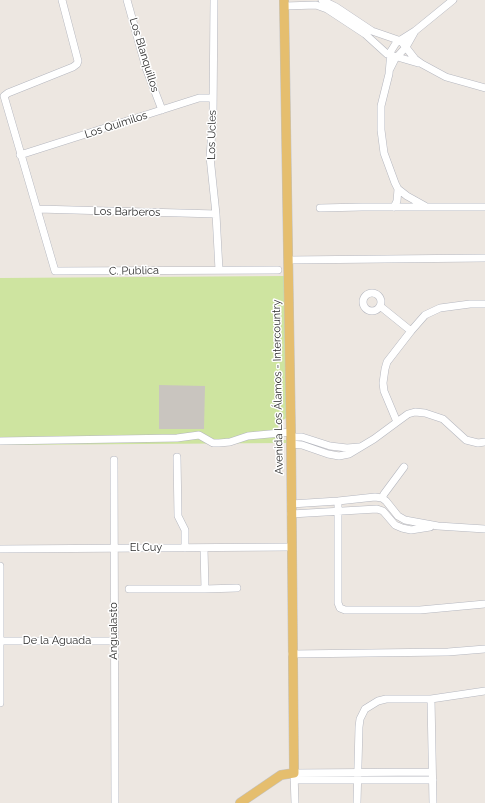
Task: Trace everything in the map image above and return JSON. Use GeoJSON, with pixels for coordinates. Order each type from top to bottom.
{"type":"FeatureCollection","features":[{"type":"Feature","properties":{"kind":"main road","name":"Avenida Los Álamos - Intercountry"},"geometry":{"type":"LineString","coordinates":[[284,3],[291,438],[294,776]]}},
{"type":"Feature","properties":{"kind":"main road"},"geometry":{"type":"LineString","coordinates":[[240,803],[281,775],[294,776]]}},
{"type":"Feature","properties":{"kind":"street"},"geometry":{"type":"LineString","coordinates":[[38,210],[20,155],[4,96],[77,64],[78,61],[62,0]]}},
{"type":"Feature","properties":{"kind":"street","name":"Los Blanquillos"},"geometry":{"type":"LineString","coordinates":[[127,0],[146,68],[162,110]]}},
{"type":"Feature","properties":{"kind":"street","name":"Los Ucles"},"geometry":{"type":"LineString","coordinates":[[214,0],[215,36],[212,98],[213,117],[210,157],[216,214],[219,270]]}},
{"type":"Feature","properties":{"kind":"street"},"geometry":{"type":"LineString","coordinates":[[426,207],[407,196],[398,189],[394,183],[384,153],[381,130],[382,100],[394,46],[453,0]]}},
{"type":"Feature","properties":{"kind":"street"},"geometry":{"type":"LineString","coordinates":[[284,3],[316,5],[323,2],[336,7],[372,31],[400,40],[412,55],[422,64]]}},
{"type":"Feature","properties":{"kind":"street"},"geometry":{"type":"LineString","coordinates":[[323,2],[336,14],[365,34],[382,51],[393,56],[422,64],[446,77],[485,88]]}},
{"type":"Feature","properties":{"kind":"street"},"geometry":{"type":"LineString","coordinates":[[393,56],[406,47],[415,31]]}},
{"type":"Feature","properties":{"kind":"street","name":"Los Quimilos"},"geometry":{"type":"LineString","coordinates":[[20,155],[200,98],[212,98]]}},
{"type":"Feature","properties":{"kind":"street"},"geometry":{"type":"LineString","coordinates":[[394,207],[397,201],[398,189]]}},
{"type":"Feature","properties":{"kind":"street"},"geometry":{"type":"LineString","coordinates":[[320,208],[485,206]]}},
{"type":"Feature","properties":{"kind":"street","name":"Los Barberos"},"geometry":{"type":"LineString","coordinates":[[38,210],[216,214]]}},
{"type":"Feature","properties":{"kind":"street","name":"C. Publica"},"geometry":{"type":"LineString","coordinates":[[38,210],[55,271],[278,270]]}},
{"type":"Feature","properties":{"kind":"street"},"geometry":{"type":"LineString","coordinates":[[288,260],[485,258]]}},
{"type":"Feature","properties":{"kind":"street"},"geometry":{"type":"LineString","coordinates":[[397,422],[384,391],[383,383],[387,362],[410,331],[425,315],[440,308],[470,304],[485,304]]}},
{"type":"Feature","properties":{"kind":"street"},"geometry":{"type":"LineString","coordinates":[[380,306],[410,331]]}},
{"type":"Feature","properties":{"kind":"street"},"geometry":{"type":"LineString","coordinates":[[0,441],[176,438],[199,435],[213,443],[219,444],[248,436],[291,438],[302,445],[328,454],[339,456],[349,454],[363,446],[408,414],[416,412],[425,413],[443,419],[466,440],[478,443],[485,442]]}},
{"type":"Feature","properties":{"kind":"street"},"geometry":{"type":"LineString","coordinates":[[177,458],[178,516],[184,530],[185,548]]}},
{"type":"Feature","properties":{"kind":"street","name":"Angualasto"},"geometry":{"type":"LineString","coordinates":[[114,460],[115,803]]}},
{"type":"Feature","properties":{"kind":"street"},"geometry":{"type":"LineString","coordinates":[[382,498],[404,467]]}},
{"type":"Feature","properties":{"kind":"street"},"geometry":{"type":"LineString","coordinates":[[291,509],[338,501],[375,497],[382,498],[391,505],[401,519],[438,526],[485,529]]}},
{"type":"Feature","properties":{"kind":"street"},"geometry":{"type":"LineString","coordinates":[[338,501],[338,603],[340,608],[345,610],[420,610],[485,604]]}},
{"type":"Feature","properties":{"kind":"street"},"geometry":{"type":"LineString","coordinates":[[291,509],[339,511],[381,509],[395,525],[407,530],[438,526]]}},
{"type":"Feature","properties":{"kind":"street","name":"El Cuy"},"geometry":{"type":"LineString","coordinates":[[0,549],[292,547]]}},
{"type":"Feature","properties":{"kind":"street"},"geometry":{"type":"LineString","coordinates":[[204,548],[205,589]]}},
{"type":"Feature","properties":{"kind":"street"},"geometry":{"type":"LineString","coordinates":[[0,566],[0,703]]}},
{"type":"Feature","properties":{"kind":"street"},"geometry":{"type":"LineString","coordinates":[[128,589],[237,588]]}},
{"type":"Feature","properties":{"kind":"street","name":"De la Aguada"},"geometry":{"type":"LineString","coordinates":[[0,641],[114,641]]}},
{"type":"Feature","properties":{"kind":"street"},"geometry":{"type":"LineString","coordinates":[[292,654],[448,652],[485,649]]}},
{"type":"Feature","properties":{"kind":"street"},"geometry":{"type":"LineString","coordinates":[[357,803],[359,727],[360,719],[365,708],[378,701],[386,699],[431,699],[485,692]]}},
{"type":"Feature","properties":{"kind":"street"},"geometry":{"type":"LineString","coordinates":[[431,699],[433,803]]}},
{"type":"Feature","properties":{"kind":"street"},"geometry":{"type":"LineString","coordinates":[[294,776],[358,772],[432,772]]}},
{"type":"Feature","properties":{"kind":"street"},"geometry":{"type":"LineString","coordinates":[[294,776],[358,780],[433,780]]}},
{"type":"Feature","properties":{"kind":"street"},"geometry":{"type":"LineString","coordinates":[[294,776],[295,803]]}},
{"type":"Feature","properties":{"kind":"green space"},"geometry":{"type":"Polygon","coordinates":[[[285,276],[288,417],[278,423],[279,440],[287,440],[287,443],[0,445],[0,278],[285,276]]]}},
{"type":"Feature","properties":{"kind":"building"},"geometry":{"type":"Polygon","coordinates":[[[159,385],[205,386],[204,429],[159,429],[159,385]]]}}]}
